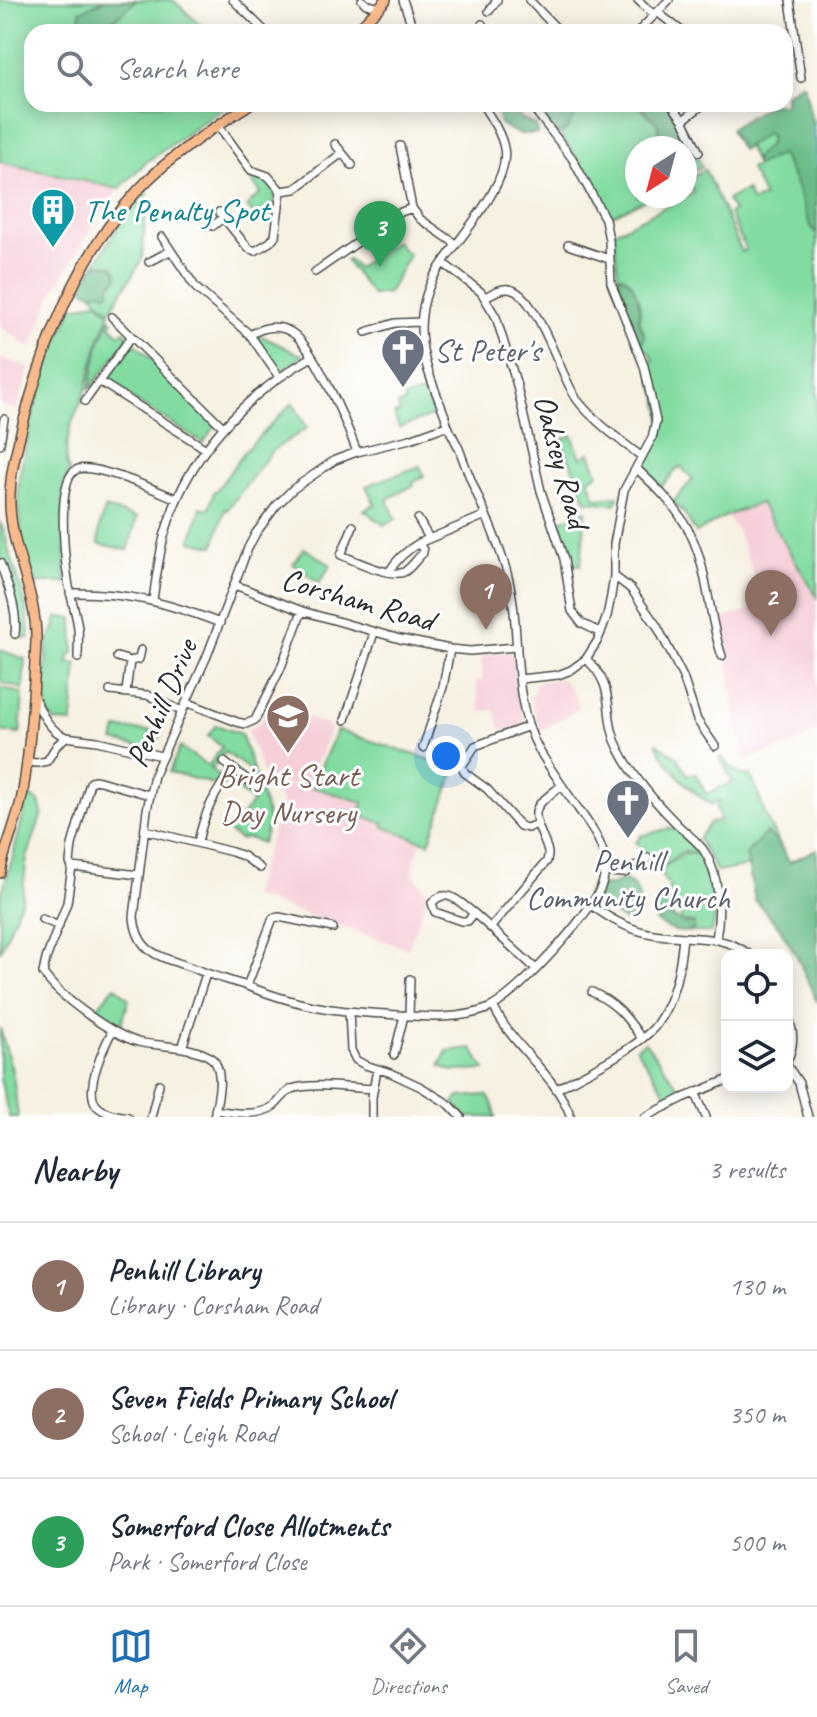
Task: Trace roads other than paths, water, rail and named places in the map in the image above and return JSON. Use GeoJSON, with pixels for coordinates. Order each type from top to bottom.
{"type":"FeatureCollection","features":[{"type":"Feature","properties":{"kind":"main road"},"geometry":{"type":"LineString","coordinates":[[366,24],[383,4]]}},
{"type":"Feature","properties":{"kind":"main road"},"geometry":{"type":"LineString","coordinates":[[0,870],[22,793],[33,695],[35,622],[6,500],[37,375],[66,302],[106,230],[137,192],[171,160],[238,112]]}},
{"type":"Feature","properties":{"kind":"street"},"geometry":{"type":"LineString","coordinates":[[233,0],[258,24]]}},
{"type":"Feature","properties":{"kind":"street"},"geometry":{"type":"LineString","coordinates":[[362,0],[366,4],[383,4]]}},
{"type":"Feature","properties":{"kind":"street"},"geometry":{"type":"LineString","coordinates":[[403,0],[413,24]]}},
{"type":"Feature","properties":{"kind":"street"},"geometry":{"type":"LineString","coordinates":[[489,11],[497,0]]}},
{"type":"Feature","properties":{"kind":"street"},"geometry":{"type":"LineString","coordinates":[[529,0],[552,24]]}},
{"type":"Feature","properties":{"kind":"street"},"geometry":{"type":"LineString","coordinates":[[638,0],[671,24]]}},
{"type":"Feature","properties":{"kind":"street"},"geometry":{"type":"LineString","coordinates":[[646,24],[669,0]]}},
{"type":"Feature","properties":{"kind":"street"},"geometry":{"type":"LineString","coordinates":[[790,0],[801,78]]}},
{"type":"Feature","properties":{"kind":"street"},"geometry":{"type":"LineString","coordinates":[[487,112],[503,143],[504,166],[494,191],[443,263],[428,291],[421,322],[425,362],[446,426],[461,453],[509,582],[520,679],[529,726],[538,747],[600,841],[605,872],[625,873],[644,861],[634,855]]}},
{"type":"Feature","properties":{"kind":"street"},"geometry":{"type":"LineString","coordinates":[[520,679],[558,675],[571,670],[586,659],[601,633],[609,609],[614,576],[614,544],[626,485],[655,430],[654,408],[640,353],[611,283],[607,227],[603,215],[572,158],[536,112]]}},
{"type":"Feature","properties":{"kind":"street"},"geometry":{"type":"LineString","coordinates":[[677,112],[699,152]]}},
{"type":"Feature","properties":{"kind":"street"},"geometry":{"type":"LineString","coordinates":[[683,120],[694,112]]}},
{"type":"Feature","properties":{"kind":"street"},"geometry":{"type":"LineString","coordinates":[[213,226],[221,215],[248,248],[258,250],[275,236],[281,191],[268,176],[246,165],[218,125]]}},
{"type":"Feature","properties":{"kind":"street"},"geometry":{"type":"LineString","coordinates":[[335,144],[352,165]]}},
{"type":"Feature","properties":{"kind":"street"},"geometry":{"type":"LineString","coordinates":[[400,146],[412,208],[420,219],[456,244]]}},
{"type":"Feature","properties":{"kind":"street"},"geometry":{"type":"LineString","coordinates":[[281,191],[295,189],[342,153]]}},
{"type":"Feature","properties":{"kind":"street"},"geometry":{"type":"LineString","coordinates":[[315,272],[401,212],[412,208]]}},
{"type":"Feature","properties":{"kind":"street"},"geometry":{"type":"LineString","coordinates":[[162,237],[202,294],[250,335],[279,377]]}},
{"type":"Feature","properties":{"kind":"street"},"geometry":{"type":"LineString","coordinates":[[568,245],[609,259]]}},
{"type":"Feature","properties":{"kind":"street"},"geometry":{"type":"LineString","coordinates":[[149,262],[170,251]]}},
{"type":"Feature","properties":{"kind":"street","name":"Oaksey Road"},"geometry":{"type":"LineString","coordinates":[[443,263],[475,286],[496,317],[514,373],[536,473],[564,559],[572,611],[581,623],[601,633]]}},
{"type":"Feature","properties":{"kind":"street"},"geometry":{"type":"LineString","coordinates":[[485,297],[502,289],[522,295],[546,335],[578,401],[641,456]]}},
{"type":"Feature","properties":{"kind":"street"},"geometry":{"type":"LineString","coordinates":[[112,317],[223,427]]}},
{"type":"Feature","properties":{"kind":"street"},"geometry":{"type":"LineString","coordinates":[[366,332],[395,323],[421,322]]}},
{"type":"Feature","properties":{"kind":"street"},"geometry":{"type":"LineString","coordinates":[[250,335],[258,329],[269,327],[287,329],[302,341],[339,408],[357,452]]}},
{"type":"Feature","properties":{"kind":"street"},"geometry":{"type":"LineString","coordinates":[[85,401],[131,337]]}},
{"type":"Feature","properties":{"kind":"street"},"geometry":{"type":"LineString","coordinates":[[153,600],[165,534],[185,481],[223,427],[249,400],[312,357]]}},
{"type":"Feature","properties":{"kind":"street"},"geometry":{"type":"LineString","coordinates":[[99,381],[206,449]]}},
{"type":"Feature","properties":{"kind":"street"},"geometry":{"type":"LineString","coordinates":[[0,444],[6,423]]}},
{"type":"Feature","properties":{"kind":"street","name":"Penhill Drive"},"geometry":{"type":"LineString","coordinates":[[446,426],[335,460],[283,498],[252,541],[207,656],[154,775],[149,795],[135,924],[142,942],[158,955],[296,1003],[407,1016],[453,1016],[493,1006],[536,969],[591,905],[601,888],[605,872]]}},
{"type":"Feature","properties":{"kind":"street"},"geometry":{"type":"LineString","coordinates":[[636,468],[681,517],[691,534],[722,656]]}},
{"type":"Feature","properties":{"kind":"street"},"geometry":{"type":"LineString","coordinates":[[78,658],[78,631],[65,554],[67,481],[73,472],[83,469],[133,480],[177,499]]}},
{"type":"Feature","properties":{"kind":"street"},"geometry":{"type":"LineString","coordinates":[[389,572],[406,552],[419,543],[486,515]]}},
{"type":"Feature","properties":{"kind":"street"},"geometry":{"type":"LineString","coordinates":[[418,519],[429,538]]}},
{"type":"Feature","properties":{"kind":"street"},"geometry":{"type":"LineString","coordinates":[[353,526],[341,555],[373,568],[389,572],[404,571],[423,553],[419,543]]}},
{"type":"Feature","properties":{"kind":"street"},"geometry":{"type":"LineString","coordinates":[[0,563],[13,601],[18,630]]}},
{"type":"Feature","properties":{"kind":"street"},"geometry":{"type":"LineString","coordinates":[[614,576],[631,589],[661,633],[683,677],[689,713],[715,746]]}},
{"type":"Feature","properties":{"kind":"street","name":"Corsham Road"},"geometry":{"type":"LineString","coordinates":[[235,585],[302,611],[374,633],[470,651],[516,647]]}},
{"type":"Feature","properties":{"kind":"street"},"geometry":{"type":"LineString","coordinates":[[70,593],[119,594],[153,600],[220,623]]}},
{"type":"Feature","properties":{"kind":"street"},"geometry":{"type":"LineString","coordinates":[[186,702],[237,722],[246,724],[255,720],[280,670],[302,611]]}},
{"type":"Feature","properties":{"kind":"street"},"geometry":{"type":"LineString","coordinates":[[345,720],[374,633]]}},
{"type":"Feature","properties":{"kind":"street"},"geometry":{"type":"LineString","coordinates":[[423,748],[443,687],[450,649]]}},
{"type":"Feature","properties":{"kind":"street"},"geometry":{"type":"LineString","coordinates":[[117,657],[130,661],[139,659],[141,650]]}},
{"type":"Feature","properties":{"kind":"street"},"geometry":{"type":"LineString","coordinates":[[586,659],[606,686],[612,733],[625,760],[651,796],[706,854],[718,894],[716,939]]}},
{"type":"Feature","properties":{"kind":"street"},"geometry":{"type":"LineString","coordinates":[[126,692],[130,661]]}},
{"type":"Feature","properties":{"kind":"street"},"geometry":{"type":"LineString","coordinates":[[110,691],[147,695],[182,711]]}},
{"type":"Feature","properties":{"kind":"street"},"geometry":{"type":"LineString","coordinates":[[33,695],[45,720],[59,734],[161,756]]}},
{"type":"Feature","properties":{"kind":"street"},"geometry":{"type":"LineString","coordinates":[[31,720],[45,720]]}},
{"type":"Feature","properties":{"kind":"street"},"geometry":{"type":"LineString","coordinates":[[529,726],[475,746],[462,764],[462,769],[487,789],[522,827],[537,824]]}},
{"type":"Feature","properties":{"kind":"street"},"geometry":{"type":"LineString","coordinates":[[26,762],[47,761],[66,737]]}},
{"type":"Feature","properties":{"kind":"street"},"geometry":{"type":"LineString","coordinates":[[224,762],[256,786]]}},
{"type":"Feature","properties":{"kind":"street"},"geometry":{"type":"LineString","coordinates":[[198,842],[207,809],[233,769]]}},
{"type":"Feature","properties":{"kind":"street"},"geometry":{"type":"LineString","coordinates":[[149,795],[100,781],[92,781],[89,786],[72,845],[67,903],[43,973],[48,980],[112,1031],[139,1042],[201,1052],[214,1061],[219,1074],[214,1114],[262,1114],[288,1091],[297,1088],[330,1086],[373,1089]]}},
{"type":"Feature","properties":{"kind":"street"},"geometry":{"type":"LineString","coordinates":[[491,927],[547,861],[548,849],[535,817],[538,807],[562,785]]}},
{"type":"Feature","properties":{"kind":"street"},"geometry":{"type":"LineString","coordinates":[[145,830],[249,856],[260,868]]}},
{"type":"Feature","properties":{"kind":"street"},"geometry":{"type":"LineString","coordinates":[[72,867],[139,875]]}},
{"type":"Feature","properties":{"kind":"street"},"geometry":{"type":"LineString","coordinates":[[474,913],[463,922],[435,912],[432,903],[439,896],[448,895],[474,913],[491,927],[536,969]]}},
{"type":"Feature","properties":{"kind":"street"},"geometry":{"type":"LineString","coordinates":[[591,905],[627,927],[650,934],[716,939],[741,949]]}},
{"type":"Feature","properties":{"kind":"street"},"geometry":{"type":"LineString","coordinates":[[247,986],[273,918],[333,928]]}},
{"type":"Feature","properties":{"kind":"street"},"geometry":{"type":"LineString","coordinates":[[42,919],[59,926]]}},
{"type":"Feature","properties":{"kind":"street"},"geometry":{"type":"LineString","coordinates":[[557,1089],[642,1039],[655,1026],[670,1001],[683,937]]}},
{"type":"Feature","properties":{"kind":"street"},"geometry":{"type":"LineString","coordinates":[[182,1048],[206,974]]}},
{"type":"Feature","properties":{"kind":"street"},"geometry":{"type":"LineString","coordinates":[[394,1055],[407,1016],[410,979]]}},
{"type":"Feature","properties":{"kind":"street"},"geometry":{"type":"LineString","coordinates":[[592,992],[621,1011],[642,1039]]}},
{"type":"Feature","properties":{"kind":"street"},"geometry":{"type":"LineString","coordinates":[[493,1006],[512,1037],[557,1089],[571,1117]]}},
{"type":"Feature","properties":{"kind":"street"},"geometry":{"type":"LineString","coordinates":[[349,1011],[348,1032],[353,1056],[360,1063],[401,1077],[434,1094],[461,1117]]}},
{"type":"Feature","properties":{"kind":"street"},"geometry":{"type":"LineString","coordinates":[[112,1031],[98,1064],[93,1097],[107,1113],[128,1117]]}},
{"type":"Feature","properties":{"kind":"street"},"geometry":{"type":"LineString","coordinates":[[372,1117],[377,1069]]}},
{"type":"Feature","properties":{"kind":"street"},"geometry":{"type":"LineString","coordinates":[[793,1073],[799,1083],[808,1117]]}},
{"type":"Feature","properties":{"kind":"street"},"geometry":{"type":"LineString","coordinates":[[645,1117],[721,1082]]}},
{"type":"Feature","properties":{"kind":"street"},"geometry":{"type":"LineString","coordinates":[[151,1117],[159,1084]]}},
{"type":"Feature","properties":{"kind":"street"},"geometry":{"type":"LineString","coordinates":[[695,1092],[706,1117]]}},
{"type":"Feature","properties":{"kind":"waterway"},"geometry":{"type":"LineString","coordinates":[[817,118],[812,132],[817,164]]}},
{"type":"Feature","properties":{"kind":"place","name":"The Penalty Spot"},"geometry":{"type":"Point","coordinates":[53,249]}},
{"type":"Feature","properties":{"kind":"place","name":"Somerford Close Allotments"},"geometry":{"type":"Point","coordinates":[380,267]}},
{"type":"Feature","properties":{"kind":"place","name":"St Peter's"},"geometry":{"type":"Point","coordinates":[403,389]}},
{"type":"Feature","properties":{"kind":"place","name":"Penhill Library"},"geometry":{"type":"Point","coordinates":[486,630]}},
{"type":"Feature","properties":{"kind":"place","name":"Seven Fields Primary School"},"geometry":{"type":"Point","coordinates":[771,636]}},
{"type":"Feature","properties":{"kind":"place","name":"Bright Start Day Nursery"},"geometry":{"type":"Point","coordinates":[288,755]}},
{"type":"Feature","properties":{"kind":"place","name":"Penhill Community Church"},"geometry":{"type":"Point","coordinates":[628,840]}}]}
